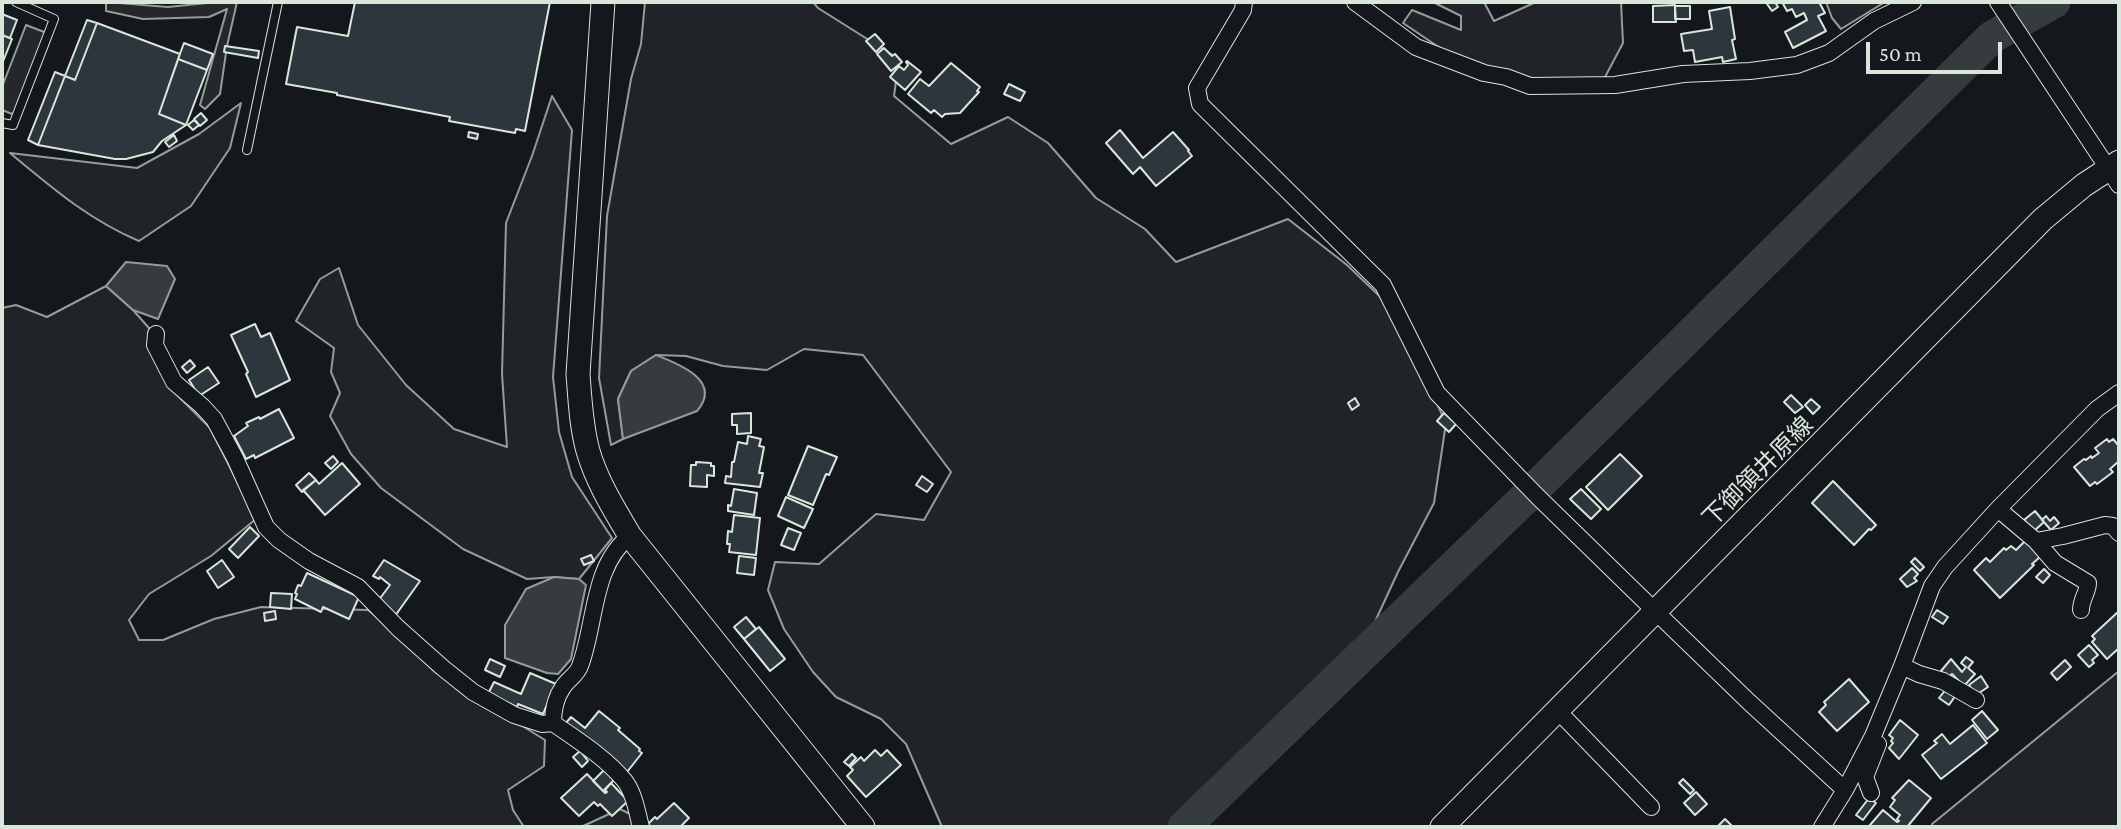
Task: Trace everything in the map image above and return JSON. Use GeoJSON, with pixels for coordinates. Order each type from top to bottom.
{"type":"FeatureCollection","features":[{"type":"Feature","properties":{"kind":"main road"},"geometry":{"type":"LineString","coordinates":[[603,2],[578,374],[588,452],[612,506],[630,536],[863,827]]}},
{"type":"Feature","properties":{"kind":"main road","name":"下御領井原線"},"geometry":{"type":"LineString","coordinates":[[1442,827],[2043,219],[2084,185],[2116,172]]}},
{"type":"Feature","properties":{"kind":"street"},"geometry":{"type":"LineString","coordinates":[[1244,2],[1243,10],[1197,88],[1200,104],[1383,285],[1437,393],[1538,497],[1656,612],[1845,790]]}},
{"type":"Feature","properties":{"kind":"street"},"geometry":{"type":"LineString","coordinates":[[1355,2],[1416,47],[1484,73],[1530,86],[1615,85],[1683,74],[1750,71],[1797,65],[1829,53],[1874,21],[1913,2]]}},
{"type":"Feature","properties":{"kind":"street"},"geometry":{"type":"LineString","coordinates":[[2002,9],[2116,172]]}},
{"type":"Feature","properties":{"kind":"street"},"geometry":{"type":"LineString","coordinates":[[156,334],[155,345],[174,382],[214,419],[266,527],[279,540],[309,561],[358,587],[398,628],[473,692],[514,715],[542,724],[553,723],[601,759],[625,781],[641,827]]}},
{"type":"Feature","properties":{"kind":"street"},"geometry":{"type":"LineString","coordinates":[[1822,827],[1873,736],[1932,586],[1945,567],[2096,409],[2119,393]]}},
{"type":"Feature","properties":{"kind":"street"},"geometry":{"type":"LineString","coordinates":[[1998,509],[2036,541],[2055,563],[2088,583],[2081,600],[2081,610]]}},
{"type":"Feature","properties":{"kind":"street"},"geometry":{"type":"LineString","coordinates":[[2036,541],[2063,537],[2105,525],[2113,526],[2119,533]]}},
{"type":"Feature","properties":{"kind":"street"},"geometry":{"type":"LineString","coordinates":[[553,723],[555,703],[564,685],[580,668],[607,566],[619,544],[630,536]]}},
{"type":"Feature","properties":{"kind":"street"},"geometry":{"type":"LineString","coordinates":[[1902,666],[1943,681],[1976,700]]}},
{"type":"Feature","properties":{"kind":"street"},"geometry":{"type":"LineString","coordinates":[[1558,711],[1651,807]]}},
{"type":"Feature","properties":{"kind":"street"},"geometry":{"type":"LineString","coordinates":[[1871,793],[1865,777],[1878,743],[1873,736]]}},
{"type":"Feature","properties":{"kind":"lane"},"geometry":{"type":"LineString","coordinates":[[2,123],[13,125],[54,19],[16,2]]}},
{"type":"Feature","properties":{"kind":"lane"},"geometry":{"type":"LineString","coordinates":[[247,150],[278,2]]}},
{"type":"Feature","properties":{"kind":"shaded area"},"geometry":{"type":"Polygon","coordinates":[[[106,2],[168,7],[237,2],[220,94],[205,109],[200,105],[227,9],[209,17],[143,19],[106,11],[106,2]]]}},
{"type":"Feature","properties":{"kind":"shaded area"},"geometry":{"type":"Polygon","coordinates":[[[645,2],[813,2],[818,8],[899,59],[894,96],[951,144],[1008,117],[1048,143],[1096,198],[1145,229],[1176,262],[1288,219],[1347,265],[1392,308],[1446,423],[1434,503],[1373,626],[1248,760],[1178,827],[942,827],[906,744],[881,719],[836,697],[813,672],[784,629],[768,590],[775,562],[819,564],[876,514],[924,520],[951,472],[863,355],[804,349],[767,370],[723,366],[686,356],[656,355],[631,371],[618,399],[623,439],[611,445],[599,378],[607,216],[631,79],[641,44],[645,2]]]}},
{"type":"Feature","properties":{"kind":"shaded area"},"geometry":{"type":"Polygon","coordinates":[[[1433,2],[1484,2],[1494,21],[1536,2],[1621,2],[1623,43],[1604,79],[1541,82],[1487,69],[1443,50],[1403,23],[1412,10],[1461,30],[1461,16],[1433,2]]]}},
{"type":"Feature","properties":{"kind":"shaded area"},"geometry":{"type":"Polygon","coordinates":[[[1826,2],[1885,2],[1841,29],[1832,18],[1826,2]]]}},
{"type":"Feature","properties":{"kind":"shaded area"},"geometry":{"type":"Polygon","coordinates":[[[26,25],[52,35],[20,117],[2,110],[2,87],[26,25]]]}},
{"type":"Feature","properties":{"kind":"shaded area"},"geometry":{"type":"Polygon","coordinates":[[[552,96],[572,130],[553,377],[559,432],[572,477],[612,538],[579,579],[527,579],[463,549],[381,488],[351,454],[330,416],[340,393],[331,372],[334,348],[296,321],[320,279],[339,268],[358,325],[406,385],[454,429],[507,447],[502,374],[506,223],[552,96]]]}},
{"type":"Feature","properties":{"kind":"shaded area"},"geometry":{"type":"Polygon","coordinates":[[[241,103],[230,148],[191,206],[139,241],[87,213],[10,153],[137,168],[199,134],[241,103]]]}},
{"type":"Feature","properties":{"kind":"shaded area"},"geometry":{"type":"Polygon","coordinates":[[[126,262],[167,266],[175,279],[158,319],[133,310],[106,286],[126,262]]]}},
{"type":"Feature","properties":{"kind":"shaded area"},"geometry":{"type":"Polygon","coordinates":[[[106,286],[133,310],[156,336],[172,390],[210,428],[256,519],[211,556],[149,594],[129,620],[139,640],[163,640],[214,619],[261,607],[368,610],[392,629],[435,672],[545,740],[544,766],[508,790],[513,810],[524,827],[2,827],[2,308],[16,305],[47,317],[106,286]]]}},
{"type":"Feature","properties":{"kind":"shaded area"},"geometry":{"type":"Polygon","coordinates":[[[656,355],[695,375],[702,382],[704,400],[697,411],[623,439],[618,399],[631,371],[656,355]]]}},
{"type":"Feature","properties":{"kind":"shaded area"},"geometry":{"type":"Polygon","coordinates":[[[554,577],[579,579],[586,585],[571,659],[558,674],[547,673],[505,658],[505,625],[526,589],[554,577]]]}},
{"type":"Feature","properties":{"kind":"shaded area"},"geometry":{"type":"Polygon","coordinates":[[[2119,671],[2119,827],[1933,827],[1932,824],[2119,671]]]}},
{"type":"Feature","properties":{"kind":"shaded area"},"geometry":{"type":"Polygon","coordinates":[[[620,809],[632,815],[643,827],[581,827],[620,809]]]}},
{"type":"Feature","properties":{"kind":"building"},"geometry":{"type":"Polygon","coordinates":[[[355,2],[550,2],[525,131],[516,129],[515,133],[449,121],[450,117],[286,84],[297,27],[348,36],[355,2]]]}},
{"type":"Feature","properties":{"kind":"building"},"geometry":{"type":"Polygon","coordinates":[[[1775,2],[1778,7],[1772,11],[1767,4],[1775,2]]]}},
{"type":"Feature","properties":{"kind":"building"},"geometry":{"type":"Polygon","coordinates":[[[1782,2],[1819,2],[1825,13],[1818,16],[1826,31],[1793,48],[1785,32],[1807,20],[1804,13],[1796,17],[1792,9],[1787,11],[1782,2]]]}},
{"type":"Feature","properties":{"kind":"building"},"geometry":{"type":"Polygon","coordinates":[[[1675,5],[1676,22],[1653,22],[1653,6],[1675,5]]]}},
{"type":"Feature","properties":{"kind":"building"},"geometry":{"type":"Polygon","coordinates":[[[1675,6],[1690,6],[1690,19],[1675,19],[1675,6]]]}},
{"type":"Feature","properties":{"kind":"building"},"geometry":{"type":"Polygon","coordinates":[[[1730,7],[1736,59],[1723,62],[1722,57],[1695,62],[1693,50],[1684,51],[1681,34],[1712,29],[1709,11],[1730,7]]]}},
{"type":"Feature","properties":{"kind":"building"},"geometry":{"type":"Polygon","coordinates":[[[2,14],[17,20],[10,38],[2,35],[2,14]]]}},
{"type":"Feature","properties":{"kind":"building"},"geometry":{"type":"Polygon","coordinates":[[[87,20],[97,23],[75,80],[65,76],[87,20]]]}},
{"type":"Feature","properties":{"kind":"building"},"geometry":{"type":"Polygon","coordinates":[[[97,23],[180,54],[159,114],[186,125],[162,141],[153,152],[115,159],[38,145],[65,76],[75,80],[97,23]]]}},
{"type":"Feature","properties":{"kind":"building"},"geometry":{"type":"Polygon","coordinates":[[[875,34],[884,44],[876,52],[866,41],[875,34]]]}},
{"type":"Feature","properties":{"kind":"building"},"geometry":{"type":"Polygon","coordinates":[[[2,35],[12,39],[2,64],[2,35]]]}},
{"type":"Feature","properties":{"kind":"building"},"geometry":{"type":"Polygon","coordinates":[[[184,43],[213,54],[207,70],[178,59],[184,43]]]}},
{"type":"Feature","properties":{"kind":"building"},"geometry":{"type":"Polygon","coordinates":[[[225,46],[259,51],[258,58],[224,52],[225,46]]]}},
{"type":"Feature","properties":{"kind":"building"},"geometry":{"type":"Polygon","coordinates":[[[884,48],[902,62],[891,71],[877,54],[884,48]]]}},
{"type":"Feature","properties":{"kind":"building"},"geometry":{"type":"Polygon","coordinates":[[[178,59],[207,70],[186,125],[159,114],[178,59]]]}},
{"type":"Feature","properties":{"kind":"building"},"geometry":{"type":"Polygon","coordinates":[[[907,61],[921,72],[905,90],[890,77],[899,66],[904,70],[908,65],[907,61]]]}},
{"type":"Feature","properties":{"kind":"building"},"geometry":{"type":"Polygon","coordinates":[[[951,63],[980,87],[977,91],[979,92],[960,113],[945,114],[942,117],[934,110],[931,113],[908,94],[920,79],[929,86],[951,63]]]}},
{"type":"Feature","properties":{"kind":"building"},"geometry":{"type":"Polygon","coordinates":[[[55,72],[65,76],[38,145],[28,140],[55,72]]]}},
{"type":"Feature","properties":{"kind":"building"},"geometry":{"type":"Polygon","coordinates":[[[1009,84],[1025,92],[1020,101],[1004,94],[1009,84]]]}},
{"type":"Feature","properties":{"kind":"building"},"geometry":{"type":"Polygon","coordinates":[[[201,113],[207,120],[200,126],[194,119],[201,113]]]}},
{"type":"Feature","properties":{"kind":"building"},"geometry":{"type":"Polygon","coordinates":[[[194,120],[199,125],[193,130],[188,125],[194,120]]]}},
{"type":"Feature","properties":{"kind":"building"},"geometry":{"type":"Polygon","coordinates":[[[1120,130],[1143,158],[1173,132],[1192,156],[1156,186],[1140,167],[1133,174],[1106,143],[1120,130]]]}},
{"type":"Feature","properties":{"kind":"building"},"geometry":{"type":"Polygon","coordinates":[[[469,132],[478,134],[477,139],[468,137],[469,132]]]}},
{"type":"Feature","properties":{"kind":"building"},"geometry":{"type":"Polygon","coordinates":[[[174,135],[177,141],[169,147],[165,142],[174,135]]]}},
{"type":"Feature","properties":{"kind":"building"},"geometry":{"type":"Polygon","coordinates":[[[255,324],[261,337],[270,333],[290,380],[256,397],[231,335],[255,324]]]}},
{"type":"Feature","properties":{"kind":"building"},"geometry":{"type":"Polygon","coordinates":[[[190,360],[195,366],[187,373],[182,367],[190,360]]]}},
{"type":"Feature","properties":{"kind":"building"},"geometry":{"type":"Polygon","coordinates":[[[208,367],[219,383],[199,396],[189,380],[208,367]]]}},
{"type":"Feature","properties":{"kind":"building"},"geometry":{"type":"Polygon","coordinates":[[[1791,395],[1803,407],[1795,413],[1784,402],[1791,395]]]}},
{"type":"Feature","properties":{"kind":"building"},"geometry":{"type":"Polygon","coordinates":[[[1355,398],[1359,405],[1352,410],[1348,403],[1355,398]]]}},
{"type":"Feature","properties":{"kind":"building"},"geometry":{"type":"Polygon","coordinates":[[[1811,399],[1820,407],[1813,414],[1805,405],[1811,399]]]}},
{"type":"Feature","properties":{"kind":"building"},"geometry":{"type":"Polygon","coordinates":[[[279,409],[294,438],[255,458],[254,455],[246,459],[234,436],[248,426],[246,423],[279,409]]]}},
{"type":"Feature","properties":{"kind":"building"},"geometry":{"type":"Polygon","coordinates":[[[751,413],[751,433],[737,434],[737,425],[732,425],[732,414],[751,413]]]}},
{"type":"Feature","properties":{"kind":"building"},"geometry":{"type":"Polygon","coordinates":[[[1444,413],[1456,424],[1449,432],[1437,421],[1444,413]]]}},
{"type":"Feature","properties":{"kind":"building"},"geometry":{"type":"Polygon","coordinates":[[[748,436],[761,439],[759,446],[764,447],[759,473],[763,473],[760,487],[725,483],[726,476],[731,477],[738,442],[747,444],[748,436]]]}},
{"type":"Feature","properties":{"kind":"building"},"geometry":{"type":"Polygon","coordinates":[[[2107,439],[2109,442],[2113,439],[2119,446],[2119,461],[2110,469],[2113,472],[2090,486],[2074,467],[2099,453],[2095,448],[2107,439]]]}},
{"type":"Feature","properties":{"kind":"building"},"geometry":{"type":"Polygon","coordinates":[[[808,446],[837,457],[829,475],[826,474],[813,505],[788,495],[808,446]]]}},
{"type":"Feature","properties":{"kind":"building"},"geometry":{"type":"Polygon","coordinates":[[[1620,454],[1642,476],[1608,510],[1586,487],[1620,454]]]}},
{"type":"Feature","properties":{"kind":"building"},"geometry":{"type":"Polygon","coordinates":[[[333,456],[338,462],[331,469],[325,463],[333,456]]]}},
{"type":"Feature","properties":{"kind":"building"},"geometry":{"type":"Polygon","coordinates":[[[696,462],[711,463],[711,466],[714,466],[714,476],[707,475],[707,487],[690,486],[691,465],[696,465],[696,462]]]}},
{"type":"Feature","properties":{"kind":"building"},"geometry":{"type":"Polygon","coordinates":[[[342,463],[360,484],[325,515],[303,490],[316,480],[319,484],[342,463]]]}},
{"type":"Feature","properties":{"kind":"building"},"geometry":{"type":"Polygon","coordinates":[[[309,473],[316,480],[302,492],[296,485],[309,473]]]}},
{"type":"Feature","properties":{"kind":"building"},"geometry":{"type":"Polygon","coordinates":[[[922,476],[933,484],[927,492],[916,485],[922,476]]]}},
{"type":"Feature","properties":{"kind":"building"},"geometry":{"type":"Polygon","coordinates":[[[1833,481],[1876,525],[1854,545],[1812,503],[1833,481]]]}},
{"type":"Feature","properties":{"kind":"building"},"geometry":{"type":"Polygon","coordinates":[[[734,489],[757,493],[754,515],[728,511],[734,489]]]}},
{"type":"Feature","properties":{"kind":"building"},"geometry":{"type":"Polygon","coordinates":[[[1581,489],[1601,509],[1591,519],[1570,499],[1581,489]]]}},
{"type":"Feature","properties":{"kind":"building"},"geometry":{"type":"Polygon","coordinates":[[[786,497],[813,509],[804,528],[778,516],[786,497]]]}},
{"type":"Feature","properties":{"kind":"building"},"geometry":{"type":"Polygon","coordinates":[[[2035,511],[2044,522],[2034,531],[2024,520],[2035,511]]]}},
{"type":"Feature","properties":{"kind":"building"},"geometry":{"type":"Polygon","coordinates":[[[734,515],[760,518],[756,555],[729,552],[728,531],[732,532],[734,515]]]}},
{"type":"Feature","properties":{"kind":"building"},"geometry":{"type":"Polygon","coordinates":[[[2046,516],[2050,521],[2054,517],[2059,523],[2051,530],[2042,520],[2046,516]]]}},
{"type":"Feature","properties":{"kind":"building"},"geometry":{"type":"Polygon","coordinates":[[[250,527],[259,536],[238,558],[229,549],[250,527]]]}},
{"type":"Feature","properties":{"kind":"building"},"geometry":{"type":"Polygon","coordinates":[[[788,528],[801,533],[794,550],[781,545],[788,528]]]}},
{"type":"Feature","properties":{"kind":"building"},"geometry":{"type":"Polygon","coordinates":[[[2026,540],[2040,557],[2000,598],[1974,570],[1986,558],[1990,562],[2004,548],[2006,550],[2011,546],[2016,550],[2026,540]]]}},
{"type":"Feature","properties":{"kind":"building"},"geometry":{"type":"Polygon","coordinates":[[[591,555],[594,561],[584,565],[581,559],[591,555]]]}},
{"type":"Feature","properties":{"kind":"building"},"geometry":{"type":"Polygon","coordinates":[[[739,556],[756,558],[754,575],[737,573],[739,556]]]}},
{"type":"Feature","properties":{"kind":"building"},"geometry":{"type":"Polygon","coordinates":[[[1915,558],[1924,567],[1920,571],[1911,562],[1915,558]]]}},
{"type":"Feature","properties":{"kind":"building"},"geometry":{"type":"Polygon","coordinates":[[[222,560],[234,577],[218,588],[207,571],[222,560]]]}},
{"type":"Feature","properties":{"kind":"building"},"geometry":{"type":"Polygon","coordinates":[[[384,560],[420,581],[395,616],[378,601],[390,585],[380,577],[379,579],[373,576],[384,560]]]}},
{"type":"Feature","properties":{"kind":"building"},"geometry":{"type":"Polygon","coordinates":[[[1912,568],[1918,574],[1914,578],[1917,581],[1907,587],[1900,579],[1912,568]]]}},
{"type":"Feature","properties":{"kind":"building"},"geometry":{"type":"Polygon","coordinates":[[[2044,569],[2050,575],[2043,583],[2036,577],[2044,569]]]}},
{"type":"Feature","properties":{"kind":"building"},"geometry":{"type":"Polygon","coordinates":[[[307,573],[359,597],[349,619],[323,607],[321,612],[295,599],[298,585],[301,586],[307,573]]]}},
{"type":"Feature","properties":{"kind":"building"},"geometry":{"type":"Polygon","coordinates":[[[271,593],[292,594],[291,609],[270,607],[271,593]]]}},
{"type":"Feature","properties":{"kind":"building"},"geometry":{"type":"Polygon","coordinates":[[[1937,610],[1948,617],[1943,624],[1932,617],[1937,610]]]}},
{"type":"Feature","properties":{"kind":"building"},"geometry":{"type":"Polygon","coordinates":[[[275,611],[276,619],[265,621],[264,613],[275,611]]]}},
{"type":"Feature","properties":{"kind":"building"},"geometry":{"type":"Polygon","coordinates":[[[2119,611],[2119,648],[2107,659],[2092,642],[2095,639],[2092,636],[2119,611]]]}},
{"type":"Feature","properties":{"kind":"building"},"geometry":{"type":"Polygon","coordinates":[[[746,617],[756,629],[744,639],[734,627],[746,617]]]}},
{"type":"Feature","properties":{"kind":"building"},"geometry":{"type":"Polygon","coordinates":[[[759,627],[785,659],[770,671],[744,639],[759,627]]]}},
{"type":"Feature","properties":{"kind":"building"},"geometry":{"type":"Polygon","coordinates":[[[2089,645],[2098,655],[2089,667],[2078,655],[2089,645]]]}},
{"type":"Feature","properties":{"kind":"building"},"geometry":{"type":"Polygon","coordinates":[[[1966,657],[1973,662],[1968,668],[1975,674],[1964,686],[1952,674],[1948,678],[1941,671],[1951,659],[1962,672],[1966,667],[1961,663],[1966,657]]]}},
{"type":"Feature","properties":{"kind":"building"},"geometry":{"type":"Polygon","coordinates":[[[490,659],[505,666],[500,677],[485,670],[490,659]]]}},
{"type":"Feature","properties":{"kind":"building"},"geometry":{"type":"Polygon","coordinates":[[[2065,660],[2071,667],[2057,680],[2051,673],[2065,660]]]}},
{"type":"Feature","properties":{"kind":"building"},"geometry":{"type":"Polygon","coordinates":[[[530,673],[556,684],[543,714],[518,704],[517,707],[488,694],[494,682],[521,694],[530,673]]]}},
{"type":"Feature","properties":{"kind":"building"},"geometry":{"type":"Polygon","coordinates":[[[1981,676],[1988,687],[1976,695],[1969,685],[1981,676]]]}},
{"type":"Feature","properties":{"kind":"building"},"geometry":{"type":"Polygon","coordinates":[[[1849,679],[1869,702],[1837,731],[1819,712],[1826,705],[1824,702],[1849,679]]]}},
{"type":"Feature","properties":{"kind":"building"},"geometry":{"type":"Polygon","coordinates":[[[1947,688],[1956,695],[1949,705],[1939,698],[1947,688]]]}},
{"type":"Feature","properties":{"kind":"building"},"geometry":{"type":"Polygon","coordinates":[[[599,711],[620,728],[618,730],[642,753],[627,772],[566,723],[571,717],[585,728],[599,711]]]}},
{"type":"Feature","properties":{"kind":"building"},"geometry":{"type":"Polygon","coordinates":[[[1982,711],[1998,730],[1987,739],[1972,720],[1982,711]]]}},
{"type":"Feature","properties":{"kind":"building"},"geometry":{"type":"Polygon","coordinates":[[[1900,720],[1918,735],[1899,759],[1889,748],[1893,738],[1889,735],[1900,720]]]}},
{"type":"Feature","properties":{"kind":"building"},"geometry":{"type":"Polygon","coordinates":[[[1973,725],[1987,743],[1941,779],[1922,755],[1937,743],[1934,741],[1942,734],[1950,744],[1973,725]]]}},
{"type":"Feature","properties":{"kind":"building"},"geometry":{"type":"Polygon","coordinates":[[[875,750],[881,756],[887,750],[901,765],[866,797],[847,776],[853,770],[850,767],[861,757],[864,761],[875,750]]]}},
{"type":"Feature","properties":{"kind":"building"},"geometry":{"type":"Polygon","coordinates":[[[580,751],[588,761],[582,767],[573,757],[580,751]]]}},
{"type":"Feature","properties":{"kind":"building"},"geometry":{"type":"Polygon","coordinates":[[[852,754],[856,758],[849,766],[844,762],[852,754]]]}},
{"type":"Feature","properties":{"kind":"building"},"geometry":{"type":"Polygon","coordinates":[[[604,770],[614,780],[603,791],[593,781],[604,770]]]}},
{"type":"Feature","properties":{"kind":"building"},"geometry":{"type":"Polygon","coordinates":[[[587,774],[605,793],[611,783],[628,801],[612,816],[600,804],[598,806],[594,802],[579,816],[561,798],[587,774]]]}},
{"type":"Feature","properties":{"kind":"building"},"geometry":{"type":"Polygon","coordinates":[[[1683,779],[1694,790],[1690,794],[1679,783],[1683,779]]]}},
{"type":"Feature","properties":{"kind":"building"},"geometry":{"type":"Polygon","coordinates":[[[1909,780],[1931,798],[1907,827],[1872,827],[1870,825],[1883,810],[1899,821],[1897,819],[1900,815],[1890,807],[1895,800],[1892,798],[1909,780]]]}},
{"type":"Feature","properties":{"kind":"building"},"geometry":{"type":"Polygon","coordinates":[[[1696,792],[1707,804],[1695,815],[1684,803],[1696,792]]]}},
{"type":"Feature","properties":{"kind":"building"},"geometry":{"type":"Polygon","coordinates":[[[1869,798],[1876,803],[1863,820],[1856,815],[1869,798]]]}},
{"type":"Feature","properties":{"kind":"building"},"geometry":{"type":"Polygon","coordinates":[[[674,803],[689,818],[680,827],[651,827],[648,824],[655,817],[657,819],[674,803]]]}},
{"type":"Feature","properties":{"kind":"building"},"geometry":{"type":"Polygon","coordinates":[[[1725,819],[1733,827],[1717,827],[1725,819]]]}},
{"type":"Feature","properties":{"kind":"waterway"},"geometry":{"type":"LineString","coordinates":[[1184,827],[1523,500],[1992,37],[2054,2]]}}]}
